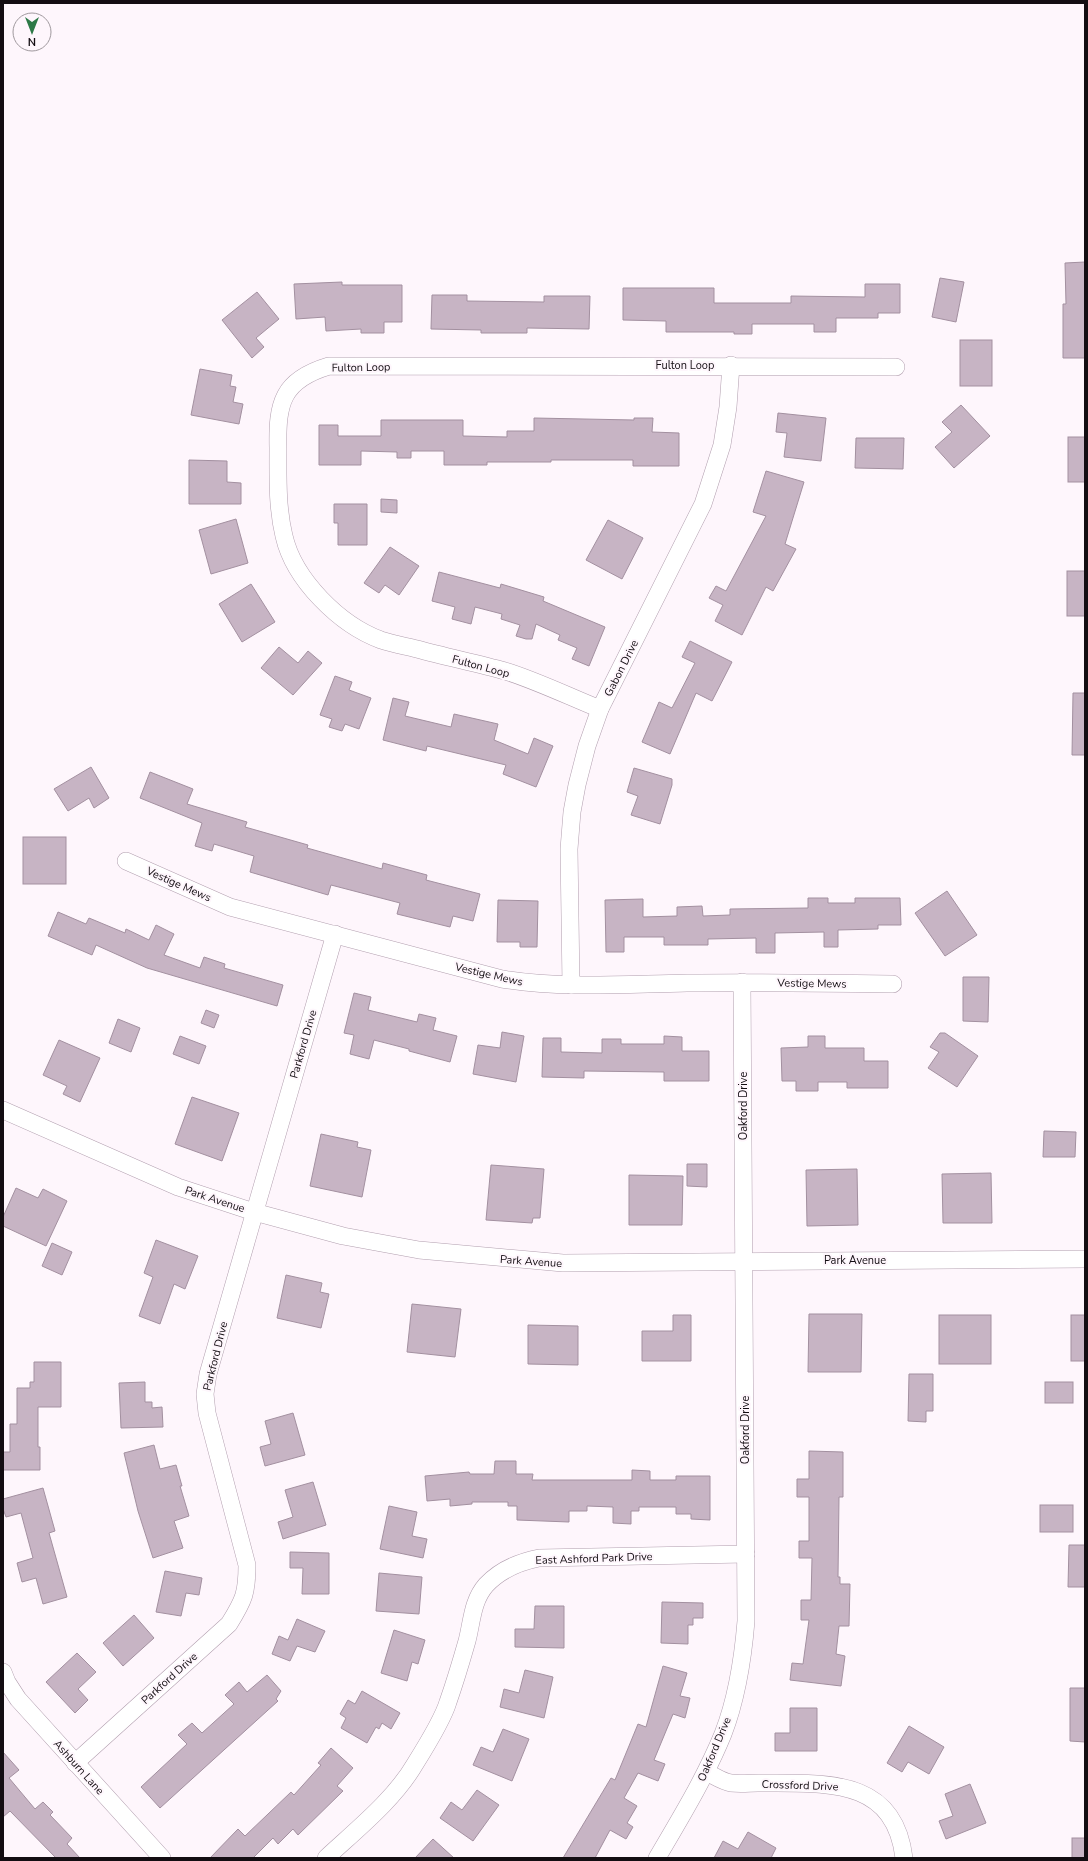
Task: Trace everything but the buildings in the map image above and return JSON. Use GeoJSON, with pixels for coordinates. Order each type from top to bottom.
{"type":"FeatureCollection","features":[{"type":"Feature","properties":{"kind":"street","name":"Fulton Loop"},"geometry":{"type":"LineString","coordinates":[[600,710],[506,672],[381,640],[347,622],[316,596],[294,561],[284,538],[279,511],[277,426],[282,401],[294,383],[310,372],[329,366],[731,365],[896,367]]}},
{"type":"Feature","properties":{"kind":"street","name":"Gabon Drive"},"geometry":{"type":"LineString","coordinates":[[571,985],[569,849],[572,812],[587,746],[600,710],[703,504],[722,445],[728,408],[731,365]]}},
{"type":"Feature","properties":{"kind":"street","name":"Vestige Mews"},"geometry":{"type":"LineString","coordinates":[[126,861],[230,907],[502,979],[534,984],[571,985],[742,982],[893,984]]}},
{"type":"Feature","properties":{"kind":"street","name":"Parkford Drive"},"geometry":{"type":"LineString","coordinates":[[75,1763],[229,1624],[240,1606],[247,1587],[247,1565],[207,1413],[205,1394],[208,1374],[334,934]]}},
{"type":"Feature","properties":{"kind":"street","name":"Oakford Drive"},"geometry":{"type":"LineString","coordinates":[[657,1858],[706,1772],[723,1732],[734,1695],[744,1652],[746,1621],[746,1554],[742,982]]}},
{"type":"Feature","properties":{"kind":"street","name":"Park Avenue"},"geometry":{"type":"LineString","coordinates":[[3,1110],[178,1187],[254,1212],[343,1236],[419,1250],[491,1258],[564,1263],[1085,1259]]}},
{"type":"Feature","properties":{"kind":"street","name":"East Ashford Park Drive"},"geometry":{"type":"LineString","coordinates":[[326,1858],[372,1817],[415,1764],[448,1704],[467,1640],[471,1616],[476,1601],[486,1586],[498,1574],[518,1563],[539,1558],[746,1554]]}},
{"type":"Feature","properties":{"kind":"street","name":"Ashburn Lane"},"geometry":{"type":"LineString","coordinates":[[3,1672],[7,1682],[18,1699],[162,1858]]}},
{"type":"Feature","properties":{"kind":"street","name":"Crossford Drive"},"geometry":{"type":"LineString","coordinates":[[706,1772],[730,1783],[821,1784],[843,1786],[865,1794],[881,1805],[894,1822],[902,1843],[904,1858]]}}]}
